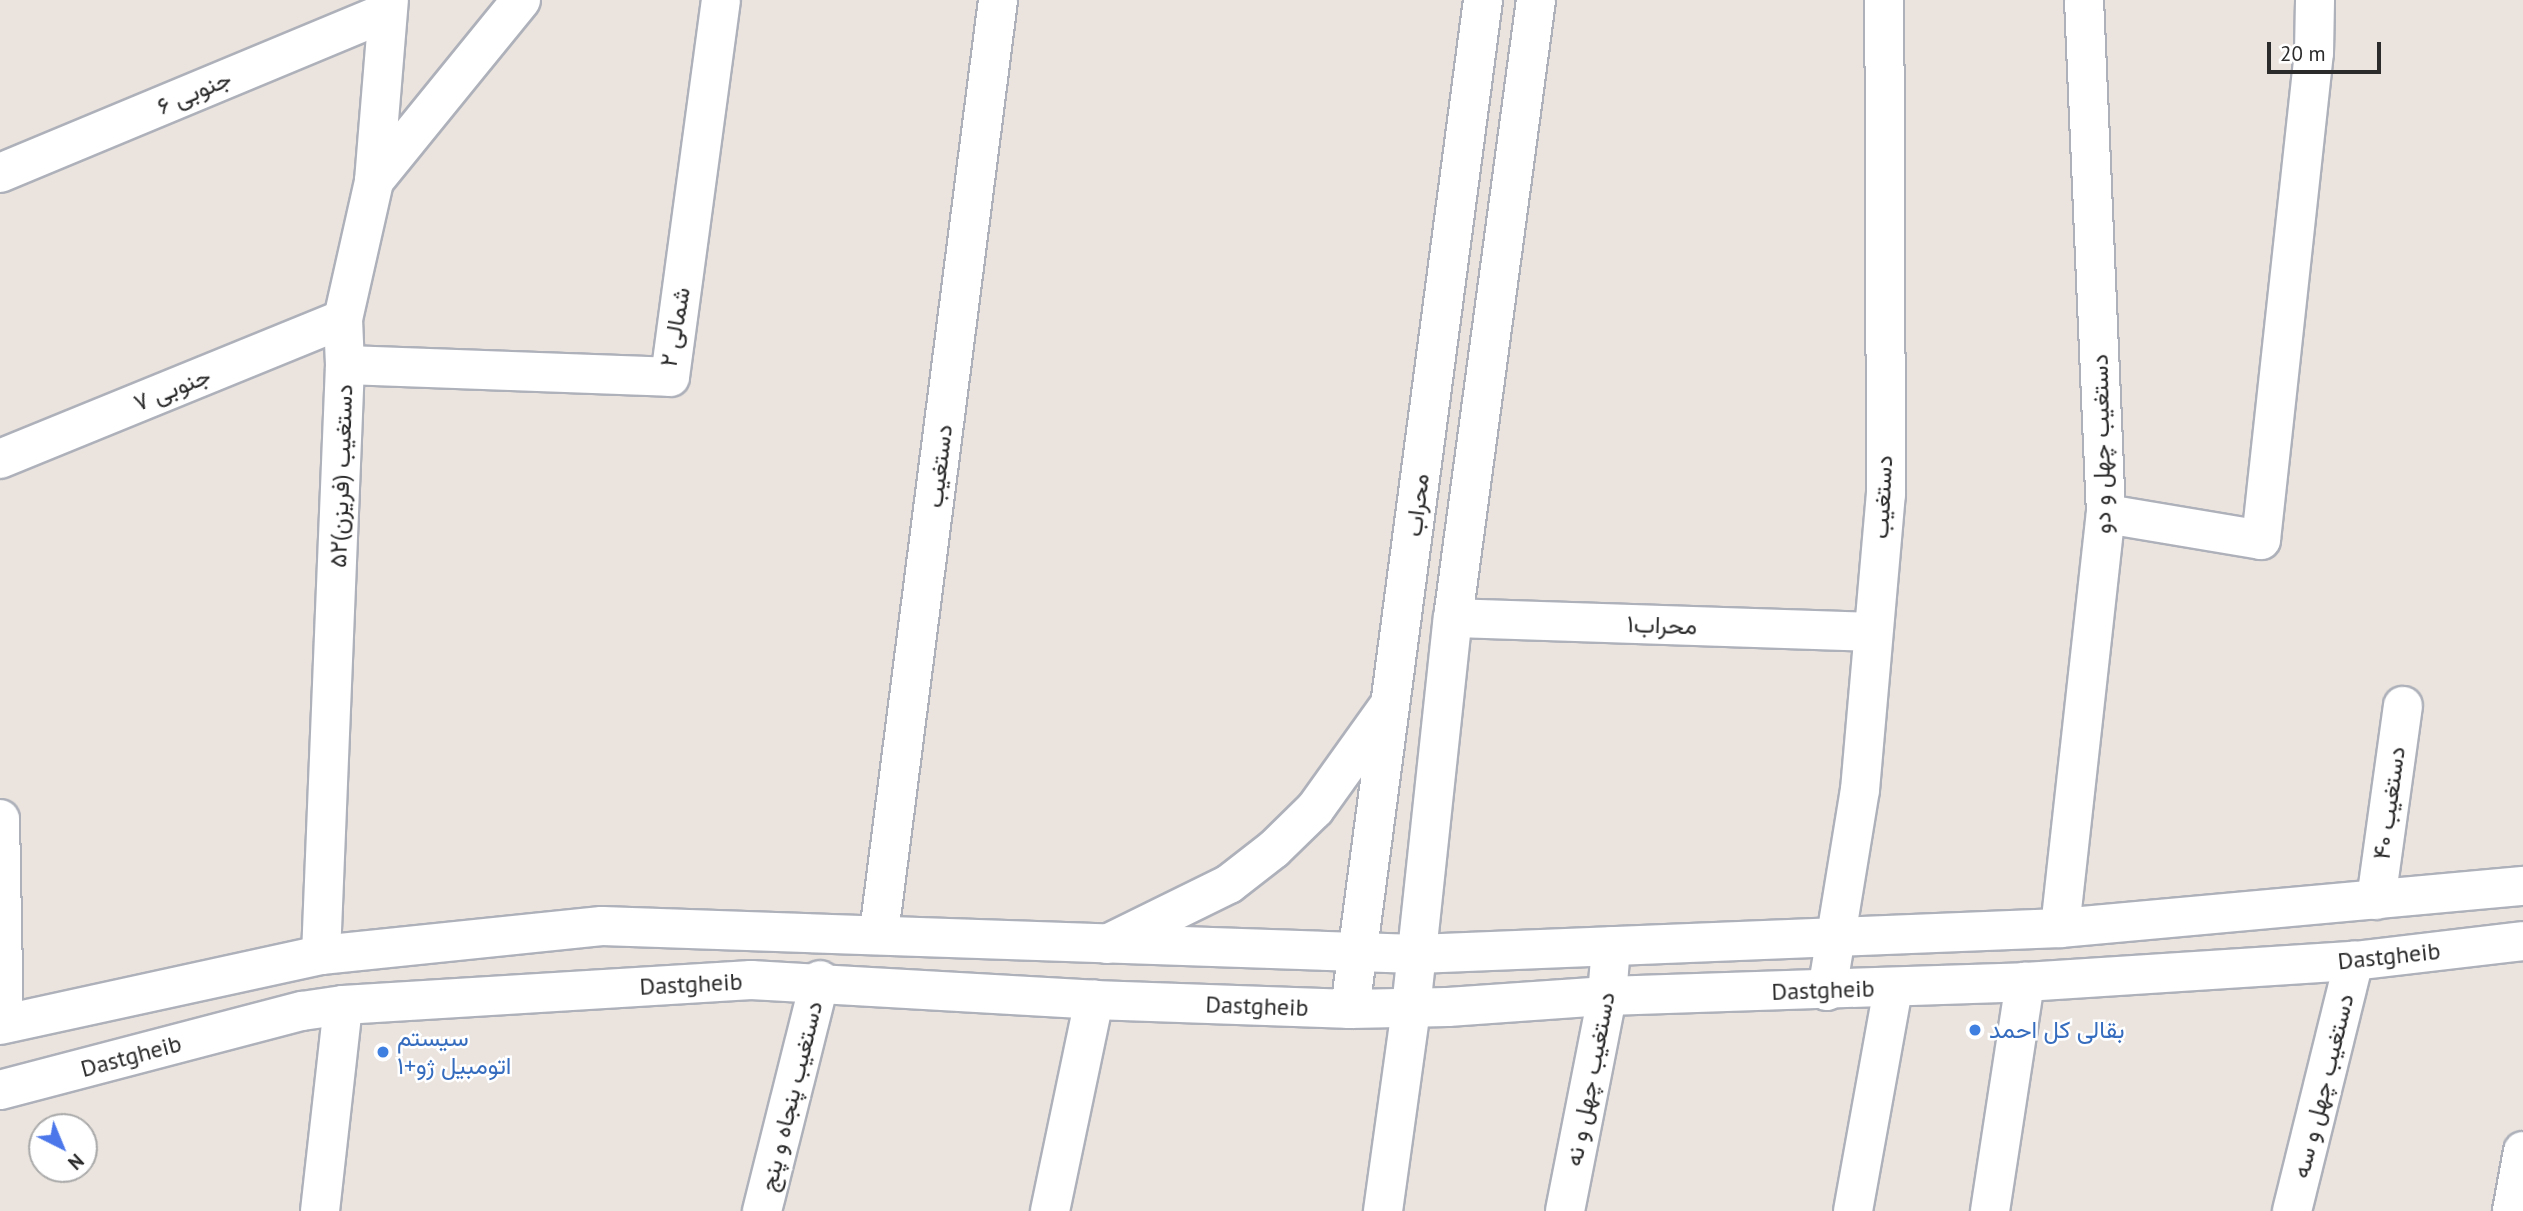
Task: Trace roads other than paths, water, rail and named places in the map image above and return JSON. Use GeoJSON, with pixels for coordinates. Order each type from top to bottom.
{"type":"FeatureCollection","features":[{"type":"Feature","properties":{"kind":"street"},"geometry":{"type":"LineString","coordinates":[[374,181],[521,0]]}},
{"type":"Feature","properties":{"kind":"street","name":"۲ شمالی"},"geometry":{"type":"LineString","coordinates":[[345,365],[670,377],[721,0]]}},
{"type":"Feature","properties":{"kind":"street","name":"دستغیب"},"geometry":{"type":"LineString","coordinates":[[879,933],[998,0]]}},
{"type":"Feature","properties":{"kind":"street","name":"محراب"},"geometry":{"type":"LineString","coordinates":[[1350,1009],[1483,0]]}},
{"type":"Feature","properties":{"kind":"street","name":"محراب"},"geometry":{"type":"LineString","coordinates":[[1382,1211],[1411,1007],[1453,618],[1536,0]]}},
{"type":"Feature","properties":{"kind":"street","name":"دستغیب"},"geometry":{"type":"LineString","coordinates":[[1827,990],[1860,790],[1871,632],[1886,495],[1884,0]]}},
{"type":"Feature","properties":{"kind":"street","name":"دستغیب چهل و دو"},"geometry":{"type":"LineString","coordinates":[[2060,928],[2106,514],[2084,0]]}},
{"type":"Feature","properties":{"kind":"street"},"geometry":{"type":"LineString","coordinates":[[2106,514],[2261,540],[2314,53],[2315,0]]}},
{"type":"Feature","properties":{"kind":"street","name":"دستغیب (فریزن)۵۲"},"geometry":{"type":"LineString","coordinates":[[321,955],[345,365],[343,319],[374,181],[388,6]]}},
{"type":"Feature","properties":{"kind":"street","name":"جنوبی ۶"},"geometry":{"type":"LineString","coordinates":[[0,173],[388,6]]}},
{"type":"Feature","properties":{"kind":"street","name":"جنوبی ۷"},"geometry":{"type":"LineString","coordinates":[[0,459],[343,319]]}},
{"type":"Feature","properties":{"kind":"street","name":"محراب۱"},"geometry":{"type":"LineString","coordinates":[[1453,618],[1871,632]]}},
{"type":"Feature","properties":{"kind":"street"},"geometry":{"type":"LineString","coordinates":[[1107,944],[1229,884],[1274,849],[1315,809],[1391,703]]}},
{"type":"Feature","properties":{"kind":"street","name":"دستغیب ۴۰"},"geometry":{"type":"LineString","coordinates":[[2375,900],[2403,706]]}},
{"type":"Feature","properties":{"kind":"street"},"geometry":{"type":"LineString","coordinates":[[0,819],[2,1024]]}},
{"type":"Feature","properties":{"kind":"street","name":"Dastgheib"},"geometry":{"type":"LineString","coordinates":[[2,1024],[321,955],[602,926],[879,933],[1417,954],[2060,928],[2523,886]]}},
{"type":"Feature","properties":{"kind":"street","name":"Dastgheib"},"geometry":{"type":"LineString","coordinates":[[0,1090],[302,1011],[343,1005],[751,980],[820,981],[1094,1000],[1350,1009],[1606,996],[2025,982],[2354,961],[2523,940]]}},
{"type":"Feature","properties":{"kind":"street","name":"دستغیب چهل و نه"},"geometry":{"type":"LineString","coordinates":[[1565,1211],[1606,996],[1611,946]]}},
{"type":"Feature","properties":{"kind":"street","name":"دستغیب چهل و سه"},"geometry":{"type":"LineString","coordinates":[[2292,1211],[2354,961]]}},
{"type":"Feature","properties":{"kind":"street","name":"دستغیب پنجاه و پنج"},"geometry":{"type":"LineString","coordinates":[[762,1211],[820,981]]}},
{"type":"Feature","properties":{"kind":"street"},"geometry":{"type":"LineString","coordinates":[[1990,1211],[2025,982]]}},
{"type":"Feature","properties":{"kind":"street"},"geometry":{"type":"LineString","coordinates":[[1853,1211],[1893,988]]}},
{"type":"Feature","properties":{"kind":"street"},"geometry":{"type":"LineString","coordinates":[[1050,1211],[1094,1000]]}},
{"type":"Feature","properties":{"kind":"street"},"geometry":{"type":"LineString","coordinates":[[320,1211],[343,1005]]}},
{"type":"Feature","properties":{"kind":"street"},"geometry":{"type":"LineString","coordinates":[[2512,1211],[2523,1151]]}},
{"type":"Feature","properties":{"kind":"place","name":"بقالی کل احمد"},"geometry":{"type":"Point","coordinates":[1975,1030]}},
{"type":"Feature","properties":{"kind":"place","name":"سیستم اتومبیل ژو+۱"},"geometry":{"type":"Point","coordinates":[383,1052]}}]}
